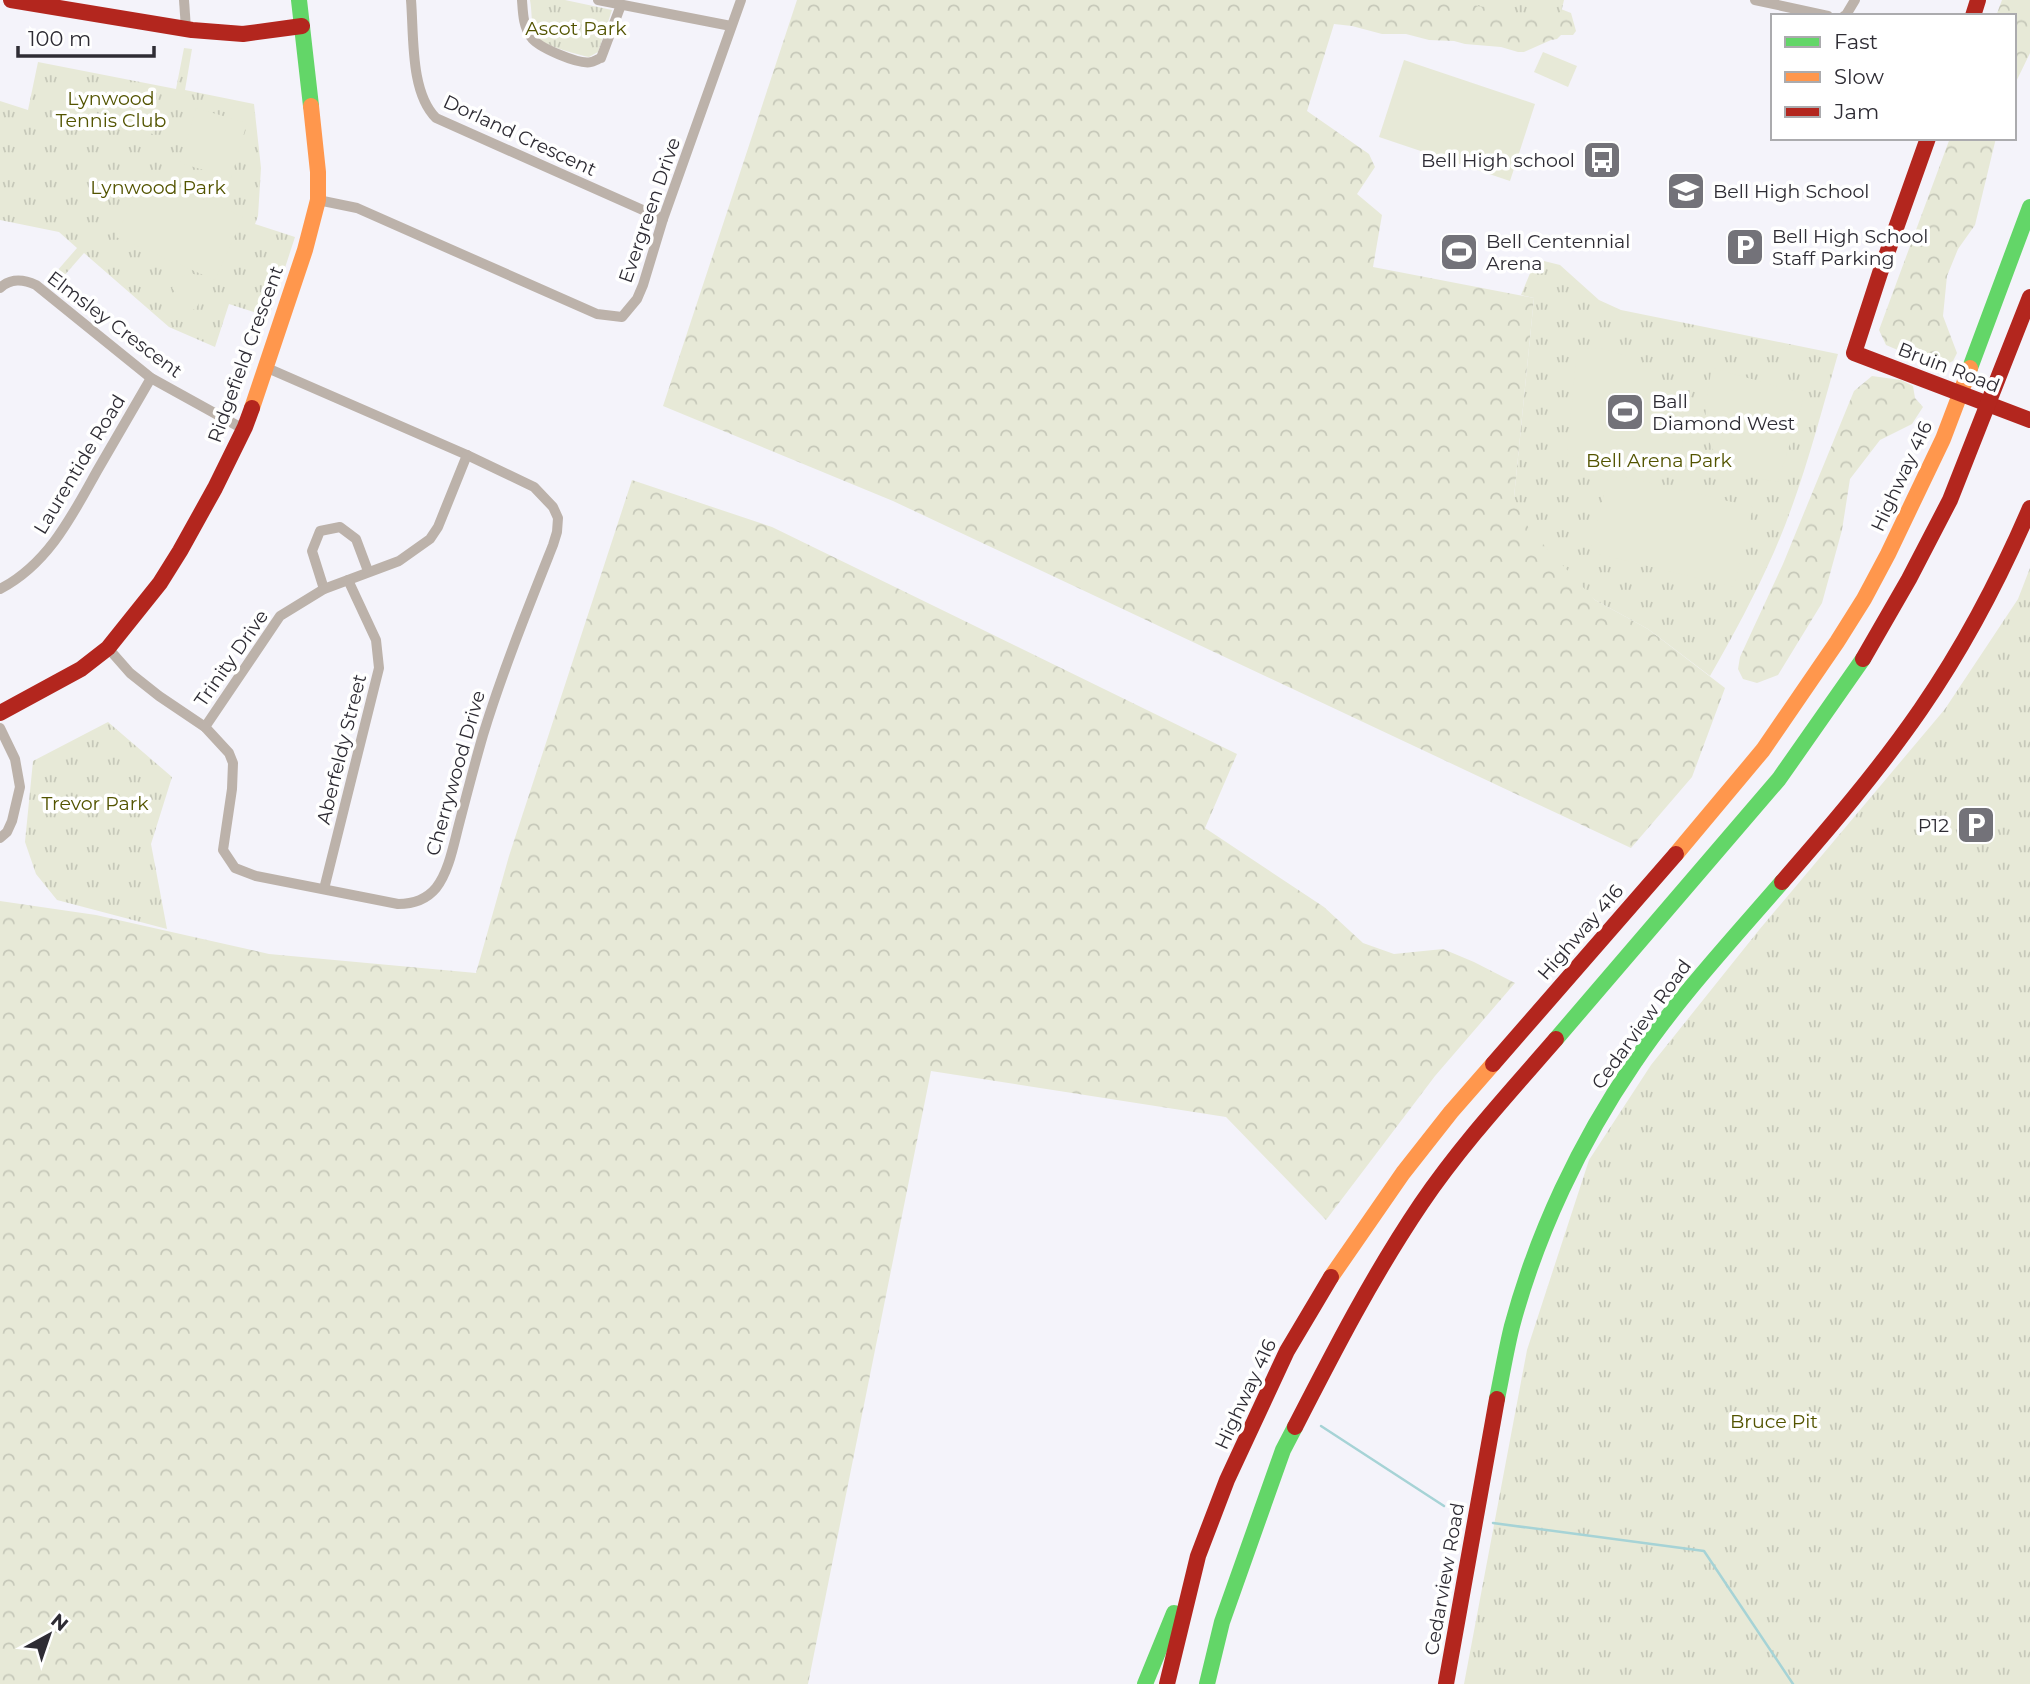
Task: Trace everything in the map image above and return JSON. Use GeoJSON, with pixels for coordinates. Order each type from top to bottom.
{"type":"FeatureCollection","features":[{"type":"Feature","properties":{"kind":"main road"},"geometry":{"type":"LineString","coordinates":[[11,0],[186,29],[243,34],[302,26]]}},
{"type":"Feature","properties":{"kind":"main road","name":"Ridgefield Crescent"},"geometry":{"type":"LineString","coordinates":[[0,713],[81,669],[108,648],[173,562],[215,488],[245,427],[302,260],[318,200],[318,173],[299,0]]}},
{"type":"Feature","properties":{"kind":"main road","name":"Bruin Road"},"geometry":{"type":"LineString","coordinates":[[1927,140],[1853,353],[2026,418]]}},
{"type":"Feature","properties":{"kind":"main road","name":"Highway 416"},"geometry":{"type":"LineString","coordinates":[[1167,1684],[1198,1556],[1227,1480],[1287,1351],[1329,1280],[1403,1173],[1451,1112],[1649,886],[1763,750],[1850,621],[1888,554],[1943,439],[2030,207]]}},
{"type":"Feature","properties":{"kind":"main road"},"geometry":{"type":"LineString","coordinates":[[1207,1684],[1223,1622],[1283,1450],[1348,1323],[1421,1203],[1467,1142],[1779,779],[1863,660],[1950,500],[2030,297]]}},
{"type":"Feature","properties":{"kind":"main road","name":"Cedarview Road"},"geometry":{"type":"LineString","coordinates":[[1447,1684],[1492,1418],[1511,1330],[1545,1228],[1572,1167],[1626,1074],[1661,1025],[1717,956],[1841,815],[1906,732],[1977,618],[2001,574],[2030,508]]}},
{"type":"Feature","properties":{"kind":"main road"},"geometry":{"type":"LineString","coordinates":[[1144,1684],[1198,1556]]}},
{"type":"Feature","properties":{"kind":"street"},"geometry":{"type":"LineString","coordinates":[[184,0],[186,29]]}},
{"type":"Feature","properties":{"kind":"street","name":"Dorland Crescent"},"geometry":{"type":"LineString","coordinates":[[411,0],[417,79],[426,108],[436,118],[663,219]]}},
{"type":"Feature","properties":{"kind":"street"},"geometry":{"type":"LineString","coordinates":[[522,0],[526,30],[533,41],[581,62],[592,62],[601,58],[621,5]]}},
{"type":"Feature","properties":{"kind":"street"},"geometry":{"type":"LineString","coordinates":[[598,0],[731,26]]}},
{"type":"Feature","properties":{"kind":"street","name":"Evergreen Drive"},"geometry":{"type":"LineString","coordinates":[[318,200],[357,208],[597,314],[621,317],[636,299],[643,285],[663,219],[741,0]]}},
{"type":"Feature","properties":{"kind":"street"},"geometry":{"type":"LineString","coordinates":[[1755,0],[1819,14]]}},
{"type":"Feature","properties":{"kind":"street","name":"Elmsley Crescent"},"geometry":{"type":"LineString","coordinates":[[0,288],[15,280],[36,285],[151,378],[232,423],[245,427]]}},
{"type":"Feature","properties":{"kind":"street","name":"Cherrywood Drive"},"geometry":{"type":"LineString","coordinates":[[108,648],[130,673],[205,727],[229,753],[233,763],[232,789],[223,850],[235,868],[256,876],[398,904],[410,904],[424,899],[435,890],[451,854],[508,656],[553,544],[558,518],[553,507],[534,487],[265,367]]}},
{"type":"Feature","properties":{"kind":"street","name":"Laurentide Road"},"geometry":{"type":"LineString","coordinates":[[0,589],[13,582],[39,560],[60,535],[151,378]]}},
{"type":"Feature","properties":{"kind":"street","name":"Trinity Drive"},"geometry":{"type":"LineString","coordinates":[[205,727],[280,616],[324,589],[399,561],[430,539],[438,527],[467,455]]}},
{"type":"Feature","properties":{"kind":"street"},"geometry":{"type":"LineString","coordinates":[[324,589],[312,551],[320,531],[340,527],[356,539],[368,571]]}},
{"type":"Feature","properties":{"kind":"street","name":"Aberfeldy Street"},"geometry":{"type":"LineString","coordinates":[[324,889],[379,668],[376,640],[348,580]]}},
{"type":"Feature","properties":{"kind":"street"},"geometry":{"type":"LineString","coordinates":[[0,728],[15,759],[20,787],[12,821],[7,832],[0,838]]}},
{"type":"Feature","properties":{"kind":"green space","name":"Ascot Park"},"geometry":{"type":"Polygon","coordinates":[[[530,0],[565,0],[612,10],[598,52],[589,57],[560,49],[539,39],[534,31],[530,0]]]}},
{"type":"Feature","properties":{"kind":"green space"},"geometry":{"type":"Polygon","coordinates":[[[797,0],[1538,0],[1571,13],[1576,31],[1573,35],[1561,35],[1524,52],[1454,41],[1429,40],[1406,34],[1382,34],[1334,24],[1307,111],[1369,154],[1375,167],[1357,194],[1382,215],[1373,267],[1534,298],[1514,497],[1595,600],[1648,629],[1725,688],[1692,777],[1631,848],[893,501],[663,406],[797,0]]]}},
{"type":"Feature","properties":{"kind":"green space"},"geometry":{"type":"Polygon","coordinates":[[[1446,0],[1564,0],[1559,21],[1446,0]]]}},
{"type":"Feature","properties":{"kind":"green space"},"geometry":{"type":"Polygon","coordinates":[[[2002,0],[2030,0],[2030,53],[2016,82],[2016,14],[1997,14],[2002,0]]]}},
{"type":"Feature","properties":{"kind":"green space","name":"Lynwood Park"},"geometry":{"type":"Polygon","coordinates":[[[184,48],[192,49],[185,90],[254,104],[261,168],[258,216],[255,224],[295,237],[269,317],[229,304],[215,347],[169,327],[84,253],[56,285],[50,279],[77,248],[59,232],[0,220],[0,101],[28,110],[38,62],[176,89],[184,48]]]}},
{"type":"Feature","properties":{"kind":"green space"},"geometry":{"type":"Polygon","coordinates":[[[1543,52],[1577,66],[1568,87],[1534,72],[1543,52]]]}},
{"type":"Feature","properties":{"kind":"green space"},"geometry":{"type":"Polygon","coordinates":[[[1404,60],[1535,104],[1510,181],[1379,137],[1404,60]]]}},
{"type":"Feature","properties":{"kind":"green space"},"geometry":{"type":"Polygon","coordinates":[[[85,87],[100,90],[94,122],[79,119],[85,87]]]}},
{"type":"Feature","properties":{"kind":"green space","name":"Lynwood Tennis Club"},"geometry":{"type":"Polygon","coordinates":[[[105,91],[120,94],[113,126],[99,123],[105,91]]]}},
{"type":"Feature","properties":{"kind":"green space"},"geometry":{"type":"Polygon","coordinates":[[[124,95],[139,98],[133,130],[118,127],[124,95]]]}},
{"type":"Feature","properties":{"kind":"green space"},"geometry":{"type":"Polygon","coordinates":[[[144,99],[159,101],[153,134],[138,131],[144,99]]]}},
{"type":"Feature","properties":{"kind":"green space"},"geometry":{"type":"Polygon","coordinates":[[[196,108],[247,123],[231,178],[180,163],[196,108]]]}},
{"type":"Feature","properties":{"kind":"green space"},"geometry":{"type":"Polygon","coordinates":[[[1949,140],[1996,140],[1975,225],[1958,249],[1947,276],[1943,316],[1957,353],[1953,361],[1945,365],[1928,363],[1886,345],[1879,330],[1949,140]]]}},
{"type":"Feature","properties":{"kind":"green space"},"geometry":{"type":"Polygon","coordinates":[[[144,173],[243,217],[215,280],[116,237],[144,173]]]}},
{"type":"Feature","properties":{"kind":"green space","name":"Bell Arena Park"},"geometry":{"type":"Polygon","coordinates":[[[1536,259],[1560,265],[1599,300],[1621,310],[1838,354],[1784,528],[1751,600],[1710,676],[1648,629],[1595,600],[1529,529],[1514,497],[1534,298],[1521,295],[1536,259]]]}},
{"type":"Feature","properties":{"kind":"green space"},"geometry":{"type":"Polygon","coordinates":[[[191,273],[207,283],[207,290],[195,310],[188,308],[172,288],[182,277],[191,273]]]}},
{"type":"Feature","properties":{"kind":"green space","name":"Ball Diamond West"},"geometry":{"type":"Polygon","coordinates":[[[1599,348],[1628,356],[1648,366],[1673,393],[1682,420],[1683,435],[1679,463],[1673,476],[1567,455],[1577,349],[1599,348]]]}},
{"type":"Feature","properties":{"kind":"green space"},"geometry":{"type":"Polygon","coordinates":[[[1712,368],[1805,394],[1778,482],[1733,469],[1711,446],[1706,430],[1706,412],[1712,368]]]}},
{"type":"Feature","properties":{"kind":"green space"},"geometry":{"type":"Polygon","coordinates":[[[1872,376],[1901,380],[1913,386],[1915,398],[1923,407],[1912,424],[1880,440],[1850,479],[1842,530],[1822,603],[1778,675],[1757,683],[1743,679],[1738,669],[1740,657],[1783,564],[1854,391],[1872,376]]]}},
{"type":"Feature","properties":{"kind":"green space"},"geometry":{"type":"Polygon","coordinates":[[[1609,473],[1753,507],[1734,587],[1590,552],[1609,473]]]}},
{"type":"Feature","properties":{"kind":"green space"},"geometry":{"type":"Polygon","coordinates":[[[632,480],[772,527],[1237,754],[1205,828],[1324,907],[1363,943],[1394,954],[1443,949],[1515,983],[1435,1076],[1326,1220],[1226,1117],[931,1071],[808,1684],[0,1684],[0,901],[96,915],[269,954],[476,973],[509,856],[632,480]]]}},
{"type":"Feature","properties":{"kind":"green space","name":"Bruce Pit"},"geometry":{"type":"Polygon","coordinates":[[[2030,568],[2030,1684],[1464,1684],[1527,1350],[1589,1160],[1651,1065],[1759,930],[1945,709],[2018,599],[2030,568]]]}},
{"type":"Feature","properties":{"kind":"green space","name":"Trevor Park"},"geometry":{"type":"Polygon","coordinates":[[[108,722],[172,777],[151,844],[167,929],[57,900],[36,874],[25,842],[33,761],[108,722]]]}},
{"type":"Feature","properties":{"kind":"waterway"},"geometry":{"type":"LineString","coordinates":[[1321,1426],[1444,1506]]}},
{"type":"Feature","properties":{"kind":"waterway"},"geometry":{"type":"LineString","coordinates":[[1493,1523],[1704,1551],[1793,1684]]}},
{"type":"Feature","properties":{"kind":"traffic: fast"},"geometry":{"type":"LineString","coordinates":[[299,0],[311,106]]}},
{"type":"Feature","properties":{"kind":"traffic: fast"},"geometry":{"type":"LineString","coordinates":[[1970,368],[2030,207]]}},
{"type":"Feature","properties":{"kind":"traffic: fast"},"geometry":{"type":"LineString","coordinates":[[1556,1039],[1779,779],[1863,659]]}},
{"type":"Feature","properties":{"kind":"traffic: fast"},"geometry":{"type":"LineString","coordinates":[[1497,1399],[1522,1291],[1547,1223],[1578,1156],[1614,1093],[1668,1016],[1782,882]]}},
{"type":"Feature","properties":{"kind":"traffic: fast"},"geometry":{"type":"LineString","coordinates":[[1207,1684],[1222,1622],[1283,1450],[1295,1427]]}},
{"type":"Feature","properties":{"kind":"traffic: fast"},"geometry":{"type":"LineString","coordinates":[[1145,1684],[1174,1613]]}},
{"type":"Feature","properties":{"kind":"traffic: slow"},"geometry":{"type":"LineString","coordinates":[[252,408],[305,250],[318,200],[311,106]]}},
{"type":"Feature","properties":{"kind":"traffic: slow"},"geometry":{"type":"LineString","coordinates":[[1676,854],[1763,750],[1864,599],[1943,439],[1970,368]]}},
{"type":"Feature","properties":{"kind":"traffic: slow"},"geometry":{"type":"LineString","coordinates":[[1331,1277],[1403,1173],[1493,1064]]}},
{"type":"Feature","properties":{"kind":"traffic: jam"},"geometry":{"type":"LineString","coordinates":[[11,0],[192,30],[243,34],[302,26]]}},
{"type":"Feature","properties":{"kind":"traffic: jam"},"geometry":{"type":"LineString","coordinates":[[1974,14],[1978,0]]}},
{"type":"Feature","properties":{"kind":"traffic: jam"},"geometry":{"type":"LineString","coordinates":[[1927,140],[1854,353],[2030,420]]}},
{"type":"Feature","properties":{"kind":"traffic: jam"},"geometry":{"type":"LineString","coordinates":[[1863,659],[1950,500],[2030,297]]}},
{"type":"Feature","properties":{"kind":"traffic: jam"},"geometry":{"type":"LineString","coordinates":[[0,713],[81,669],[108,648],[160,583],[180,551],[215,488],[252,408]]}},
{"type":"Feature","properties":{"kind":"traffic: jam"},"geometry":{"type":"LineString","coordinates":[[1782,882],[1871,776],[1937,685],[1981,611],[2030,508]]}},
{"type":"Feature","properties":{"kind":"traffic: jam"},"geometry":{"type":"LineString","coordinates":[[1493,1064],[1676,854]]}},
{"type":"Feature","properties":{"kind":"traffic: jam"},"geometry":{"type":"LineString","coordinates":[[1295,1427],[1370,1286],[1421,1204],[1469,1140],[1556,1039]]}},
{"type":"Feature","properties":{"kind":"traffic: jam"},"geometry":{"type":"LineString","coordinates":[[1167,1684],[1198,1556],[1227,1480],[1287,1351],[1331,1277]]}},
{"type":"Feature","properties":{"kind":"traffic: jam"},"geometry":{"type":"LineString","coordinates":[[1446,1684],[1497,1399]]}},
{"type":"Feature","properties":{"kind":"place","name":"Bell High school"},"geometry":{"type":"Point","coordinates":[1602,160]}},
{"type":"Feature","properties":{"kind":"place","name":"Bell High School"},"geometry":{"type":"Point","coordinates":[1686,191]}},
{"type":"Feature","properties":{"kind":"place","name":"Bell High School Staff Parking"},"geometry":{"type":"Point","coordinates":[1745,247]}},
{"type":"Feature","properties":{"kind":"place","name":"Bell Centennial Arena"},"geometry":{"type":"Point","coordinates":[1459,252]}},
{"type":"Feature","properties":{"kind":"place","name":"Ball Diamond West"},"geometry":{"type":"Point","coordinates":[1625,412]}},
{"type":"Feature","properties":{"kind":"place","name":"P12"},"geometry":{"type":"Point","coordinates":[1976,825]}}]}
